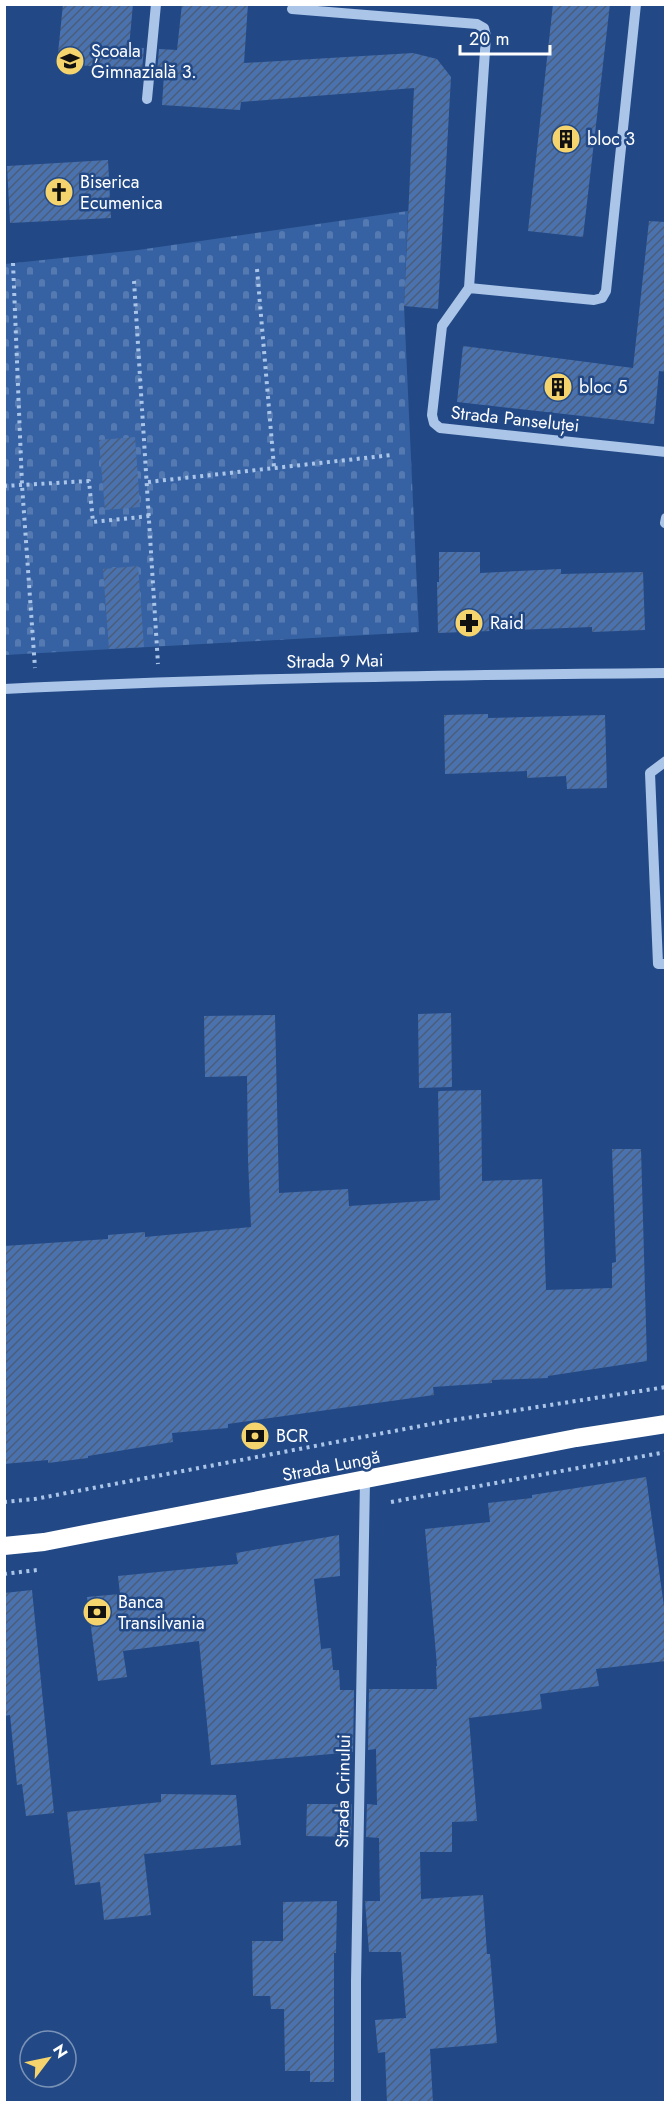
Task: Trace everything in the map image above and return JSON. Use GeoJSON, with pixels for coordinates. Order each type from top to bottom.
{"type":"FeatureCollection","features":[{"type":"Feature","properties":{"kind":"highway","name":"Strada Lungă"},"geometry":{"type":"LineString","coordinates":[[4,1546],[44,1542],[576,1438],[666,1424]]}},
{"type":"Feature","properties":{"kind":"street"},"geometry":{"type":"LineString","coordinates":[[147,99],[156,4]]}},
{"type":"Feature","properties":{"kind":"street"},"geometry":{"type":"LineString","coordinates":[[292,9],[477,24],[484,28],[486,36],[469,288],[594,300],[602,298],[606,291],[636,4]]}},
{"type":"Feature","properties":{"kind":"street","name":"Strada Panseluței"},"geometry":{"type":"LineString","coordinates":[[469,288],[442,326],[432,415],[434,423],[440,428],[666,452]]}},
{"type":"Feature","properties":{"kind":"street"},"geometry":{"type":"LineString","coordinates":[[665,523],[666,518]]}},
{"type":"Feature","properties":{"kind":"street","name":"Strada 9 Mai"},"geometry":{"type":"LineString","coordinates":[[4,689],[159,682],[666,673]]}},
{"type":"Feature","properties":{"kind":"street"},"geometry":{"type":"LineString","coordinates":[[666,761],[650,773],[658,964],[666,964]]}},
{"type":"Feature","properties":{"kind":"street","name":"Strada Crinului"},"geometry":{"type":"LineString","coordinates":[[356,2103],[365,1481]]}},
{"type":"Feature","properties":{"kind":"path"},"geometry":{"type":"LineString","coordinates":[[13,263],[22,485],[36,687]]}},
{"type":"Feature","properties":{"kind":"path"},"geometry":{"type":"LineString","coordinates":[[257,269],[274,467]]}},
{"type":"Feature","properties":{"kind":"path"},"geometry":{"type":"LineString","coordinates":[[134,281],[159,682]]}},
{"type":"Feature","properties":{"kind":"path"},"geometry":{"type":"LineString","coordinates":[[148,482],[392,455]]}},
{"type":"Feature","properties":{"kind":"path"},"geometry":{"type":"LineString","coordinates":[[4,486],[89,481],[93,522],[150,516]]}},
{"type":"Feature","properties":{"kind":"path"},"geometry":{"type":"LineString","coordinates":[[4,1502],[36,1499],[447,1421],[666,1387]]}},
{"type":"Feature","properties":{"kind":"path"},"geometry":{"type":"LineString","coordinates":[[366,1506],[666,1452]]}},
{"type":"Feature","properties":{"kind":"green space"},"geometry":{"type":"Polygon","coordinates":[[[408,211],[404,306],[419,632],[5,655],[5,264],[138,250],[408,211]]]}},
{"type":"Feature","properties":{"kind":"building"},"geometry":{"type":"Polygon","coordinates":[[[63,4],[133,4],[129,47],[144,48],[142,71],[57,63],[63,4]]]}},
{"type":"Feature","properties":{"kind":"building"},"geometry":{"type":"Polygon","coordinates":[[[182,4],[248,4],[244,63],[413,53],[437,59],[451,77],[438,309],[404,306],[414,88],[241,102],[240,110],[162,105],[164,74],[157,73],[159,49],[177,50],[182,4]]]}},
{"type":"Feature","properties":{"kind":"building","name":"bloc 3"},"geometry":{"type":"Polygon","coordinates":[[[553,4],[610,4],[583,237],[528,231],[553,4]]]}},
{"type":"Feature","properties":{"kind":"building","name":"Biserica Ecumenica"},"geometry":{"type":"Polygon","coordinates":[[[108,160],[111,218],[10,223],[7,166],[108,160]]]}},
{"type":"Feature","properties":{"kind":"building","name":"bloc 5"},"geometry":{"type":"Polygon","coordinates":[[[649,221],[666,222],[666,372],[659,371],[654,424],[457,402],[463,346],[633,368],[649,221]]]}},
{"type":"Feature","properties":{"kind":"building"},"geometry":{"type":"Polygon","coordinates":[[[135,437],[140,507],[105,510],[99,440],[135,437]]]}},
{"type":"Feature","properties":{"kind":"building"},"geometry":{"type":"Polygon","coordinates":[[[439,552],[480,552],[480,573],[561,569],[561,574],[643,572],[645,630],[592,632],[592,627],[438,633],[439,552]]]}},
{"type":"Feature","properties":{"kind":"building"},"geometry":{"type":"Polygon","coordinates":[[[138,566],[144,647],[109,649],[103,569],[138,566]]]}},
{"type":"Feature","properties":{"kind":"building"},"geometry":{"type":"Polygon","coordinates":[[[488,714],[488,718],[605,715],[607,788],[567,789],[566,776],[527,778],[527,771],[445,774],[444,715],[488,714]]]}},
{"type":"Feature","properties":{"kind":"building"},"geometry":{"type":"Polygon","coordinates":[[[451,1013],[452,1087],[419,1088],[418,1014],[451,1013]]]}},
{"type":"Feature","properties":{"kind":"building"},"geometry":{"type":"Polygon","coordinates":[[[275,1015],[279,1193],[348,1189],[349,1206],[440,1200],[438,1091],[481,1090],[482,1181],[542,1179],[546,1290],[612,1288],[612,1263],[616,1262],[612,1149],[641,1149],[647,1361],[548,1376],[548,1378],[492,1380],[492,1383],[433,1387],[434,1395],[228,1424],[228,1428],[172,1433],[173,1442],[88,1456],[88,1458],[48,1463],[48,1460],[4,1464],[4,1246],[108,1239],[108,1235],[145,1232],[145,1237],[251,1227],[247,1076],[205,1077],[204,1016],[275,1015]]]}},
{"type":"Feature","properties":{"kind":"building"},"geometry":{"type":"Polygon","coordinates":[[[646,1477],[666,1621],[666,1661],[596,1669],[599,1686],[540,1694],[542,1709],[469,1718],[477,1821],[452,1822],[452,1852],[420,1852],[421,1899],[483,1895],[497,2043],[430,2049],[433,2103],[387,2103],[385,2052],[378,2053],[375,2020],[406,2018],[401,1952],[369,1952],[365,1901],[380,1901],[379,1838],[366,1837],[367,1804],[377,1805],[376,1749],[368,1750],[369,1689],[437,1689],[425,1529],[490,1522],[488,1503],[532,1498],[532,1495],[646,1477]]]}},
{"type":"Feature","properties":{"kind":"building"},"geometry":{"type":"Polygon","coordinates":[[[339,1535],[340,1576],[314,1579],[321,1649],[331,1648],[333,1670],[339,1670],[340,1690],[354,1690],[353,1752],[211,1765],[199,1641],[123,1651],[127,1677],[98,1681],[87,1597],[120,1594],[118,1576],[238,1564],[236,1553],[339,1535]]]}},
{"type":"Feature","properties":{"kind":"building"},"geometry":{"type":"Polygon","coordinates":[[[32,1590],[54,1813],[26,1816],[22,1784],[17,1785],[10,1715],[4,1716],[4,1593],[32,1590]]]}},
{"type":"Feature","properties":{"kind":"building"},"geometry":{"type":"Polygon","coordinates":[[[161,1794],[236,1795],[241,1845],[144,1854],[151,1915],[104,1920],[100,1882],[75,1885],[67,1812],[161,1802],[161,1794]]]}},
{"type":"Feature","properties":{"kind":"building"},"geometry":{"type":"Polygon","coordinates":[[[307,1804],[352,1804],[351,1837],[306,1836],[307,1804]]]}},
{"type":"Feature","properties":{"kind":"building"},"geometry":{"type":"Polygon","coordinates":[[[337,1901],[336,1953],[334,1953],[334,2082],[310,2082],[310,2071],[285,2071],[284,2009],[271,2009],[270,1996],[253,1996],[252,1941],[283,1941],[283,1902],[337,1901]]]}},
{"type":"Feature","properties":{"kind":"place","name":"Școala Gimnazială 3."},"geometry":{"type":"Point","coordinates":[70,61]}},
{"type":"Feature","properties":{"kind":"place","name":"bloc 3"},"geometry":{"type":"Point","coordinates":[566,139]}},
{"type":"Feature","properties":{"kind":"place","name":"Biserica Ecumenica"},"geometry":{"type":"Point","coordinates":[59,192]}},
{"type":"Feature","properties":{"kind":"place","name":"bloc 5"},"geometry":{"type":"Point","coordinates":[558,387]}},
{"type":"Feature","properties":{"kind":"place","name":"Raid"},"geometry":{"type":"Point","coordinates":[469,623]}},
{"type":"Feature","properties":{"kind":"place","name":"BCR"},"geometry":{"type":"Point","coordinates":[255,1436]}},
{"type":"Feature","properties":{"kind":"place","name":"Banca Transilvania"},"geometry":{"type":"Point","coordinates":[97,1612]}}]}
